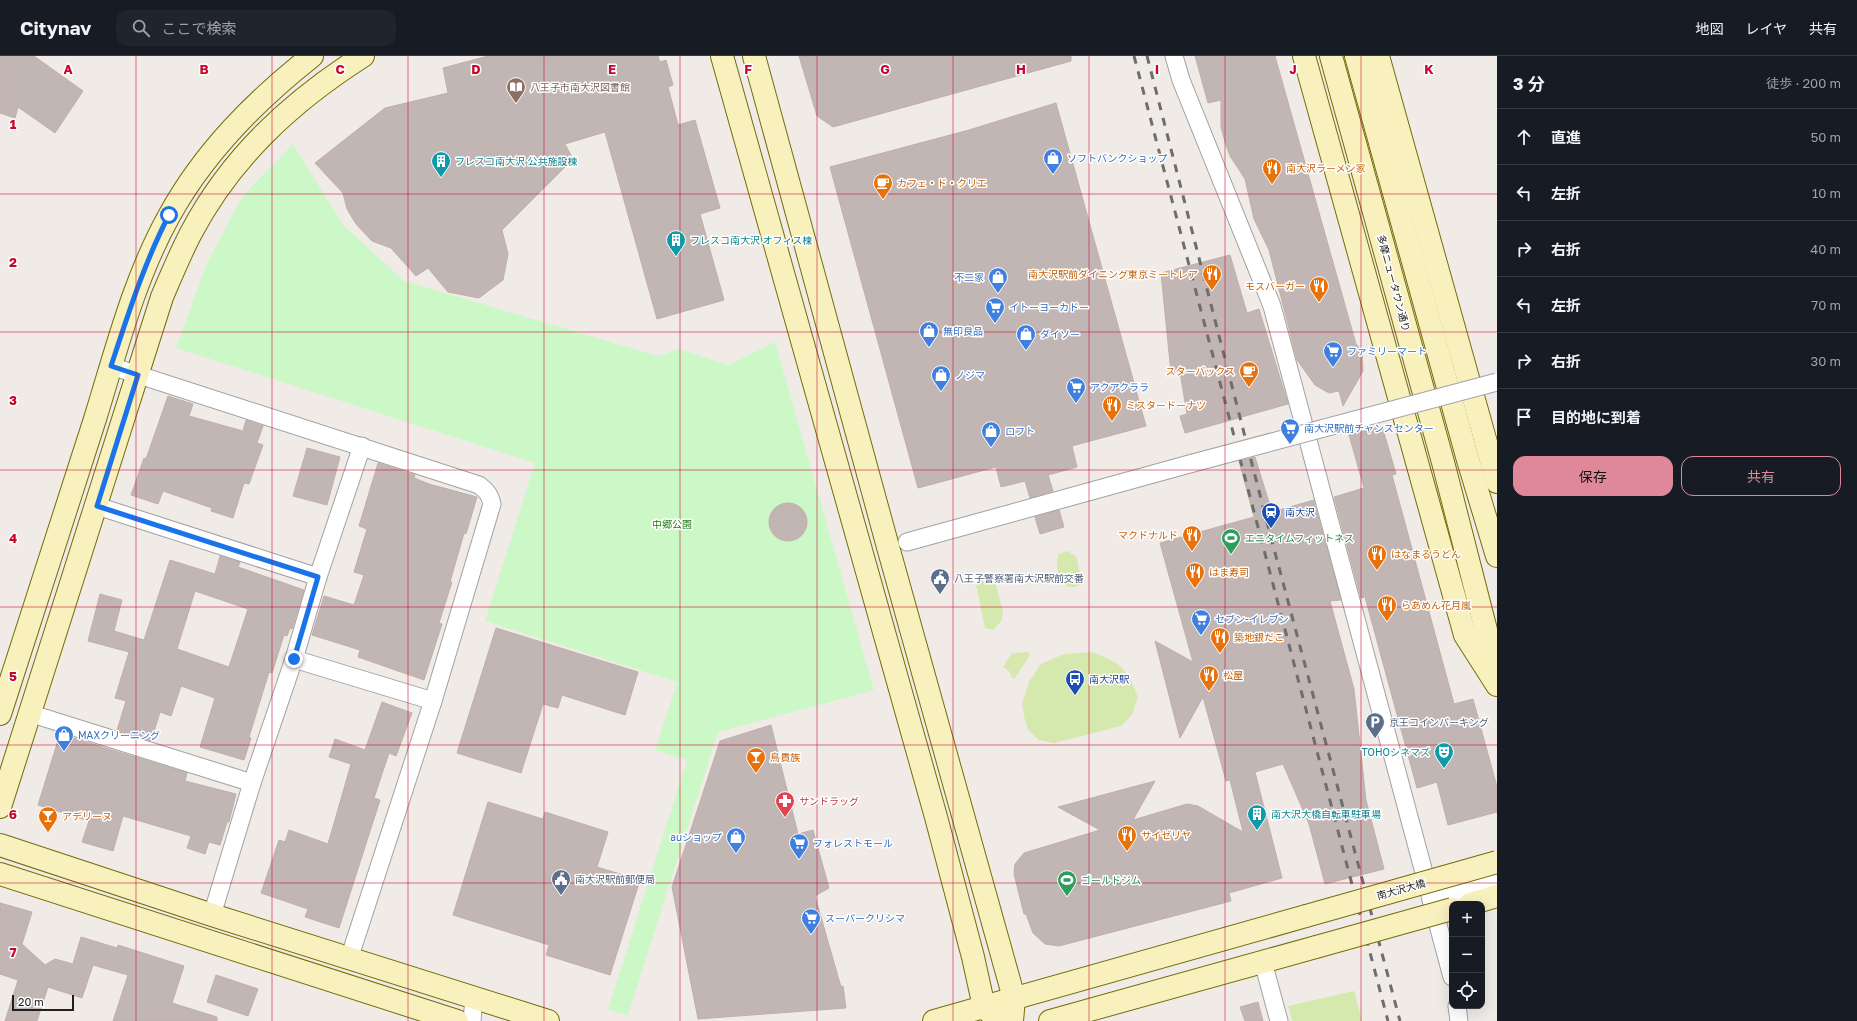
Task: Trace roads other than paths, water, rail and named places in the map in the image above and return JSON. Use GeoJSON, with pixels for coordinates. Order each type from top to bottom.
{"type":"FeatureCollection","features":[{"type":"Feature","properties":{"kind":"street"},"geometry":{"type":"LineString","coordinates":[[0,714],[111,366],[154,244],[169,215],[193,179],[225,136],[247,112],[272,89],[312,56]]}},
{"type":"Feature","properties":{"kind":"street"},"geometry":{"type":"LineString","coordinates":[[0,807],[29,712],[97,506],[162,297],[191,233],[229,173],[268,128],[292,106],[363,56]]}},
{"type":"Feature","properties":{"kind":"street"},"geometry":{"type":"LineString","coordinates":[[722,56],[936,817],[973,958],[992,1014]]}},
{"type":"Feature","properties":{"kind":"street"},"geometry":{"type":"LineString","coordinates":[[754,56],[892,562],[1014,998],[1012,1021]]}},
{"type":"Feature","properties":{"kind":"street"},"geometry":{"type":"LineString","coordinates":[[1174,56],[1181,80],[1272,306],[1451,973]]}},
{"type":"Feature","properties":{"kind":"street"},"geometry":{"type":"LineString","coordinates":[[1304,56],[1465,635],[1497,685]]}},
{"type":"Feature","properties":{"kind":"street","name":"多摩ニュータウン通り"},"geometry":{"type":"LineString","coordinates":[[1331,56],[1444,466],[1497,673]]}},
{"type":"Feature","properties":{"kind":"street"},"geometry":{"type":"LineString","coordinates":[[1356,56],[1468,460],[1497,556]]}},
{"type":"Feature","properties":{"kind":"street"},"geometry":{"type":"LineString","coordinates":[[1378,56],[1497,482]]}},
{"type":"Feature","properties":{"kind":"street"},"geometry":{"type":"LineString","coordinates":[[111,366],[479,485],[488,492],[491,497],[492,504],[432,701],[349,959]]}},
{"type":"Feature","properties":{"kind":"street"},"geometry":{"type":"LineString","coordinates":[[907,542],[1193,463],[1497,382]]}},
{"type":"Feature","properties":{"kind":"street"},"geometry":{"type":"LineString","coordinates":[[212,915],[252,783],[294,659],[318,577],[362,446]]}},
{"type":"Feature","properties":{"kind":"street"},"geometry":{"type":"LineString","coordinates":[[97,506],[318,577]]}},
{"type":"Feature","properties":{"kind":"street"},"geometry":{"type":"LineString","coordinates":[[294,659],[432,701]]}},
{"type":"Feature","properties":{"kind":"street"},"geometry":{"type":"LineString","coordinates":[[29,712],[252,783]]}},
{"type":"Feature","properties":{"kind":"street"},"geometry":{"type":"LineString","coordinates":[[0,845],[212,915],[548,1021]]}},
{"type":"Feature","properties":{"kind":"street","name":"南大沢大橋"},"geometry":{"type":"LineString","coordinates":[[934,1021],[992,1014],[1014,998],[1497,862]]}},
{"type":"Feature","properties":{"kind":"street"},"geometry":{"type":"LineString","coordinates":[[0,874],[457,1021]]}},
{"type":"Feature","properties":{"kind":"street"},"geometry":{"type":"LineString","coordinates":[[1431,900],[1497,881]]}},
{"type":"Feature","properties":{"kind":"street"},"geometry":{"type":"LineString","coordinates":[[1480,901],[1497,896]]}},
{"type":"Feature","properties":{"kind":"street"},"geometry":{"type":"LineString","coordinates":[[1050,1021],[1449,910]]}},
{"type":"Feature","properties":{"kind":"street"},"geometry":{"type":"LineString","coordinates":[[1263,962],[1279,1021]]}},
{"type":"Feature","properties":{"kind":"street"},"geometry":{"type":"LineString","coordinates":[[472,1021],[474,998]]}},
{"type":"Feature","properties":{"kind":"street"},"geometry":{"type":"LineString","coordinates":[[1457,1009],[1459,1021]]}},
{"type":"Feature","properties":{"kind":"railway"},"geometry":{"type":"LineString","coordinates":[[1134,56],[1388,1021]]}},
{"type":"Feature","properties":{"kind":"railway"},"geometry":{"type":"LineString","coordinates":[[1147,56],[1269,530],[1400,1021]]}},
{"type":"Feature","properties":{"kind":"place","name":"八王子市南大沢図書館"},"geometry":{"type":"Point","coordinates":[516,104]}},
{"type":"Feature","properties":{"kind":"place","name":"ソフトバンクショップ"},"geometry":{"type":"Point","coordinates":[1053,175]}},
{"type":"Feature","properties":{"kind":"place","name":"フレスコ南大沢 公共施設棟"},"geometry":{"type":"Point","coordinates":[441,178]}},
{"type":"Feature","properties":{"kind":"place","name":"南大沢ラーメン家"},"geometry":{"type":"Point","coordinates":[1272,185]}},
{"type":"Feature","properties":{"kind":"place","name":"カフェ・ド・クリエ"},"geometry":{"type":"Point","coordinates":[883,200]}},
{"type":"Feature","properties":{"kind":"place","name":"フレスコ南大沢 オフィス棟"},"geometry":{"type":"Point","coordinates":[676,257]}},
{"type":"Feature","properties":{"kind":"place","name":"南大沢駅前ダイニング東京ミートレア"},"geometry":{"type":"Point","coordinates":[1212,291]}},
{"type":"Feature","properties":{"kind":"place","name":"不二家"},"geometry":{"type":"Point","coordinates":[998,294]}},
{"type":"Feature","properties":{"kind":"place","name":"モスバーガー"},"geometry":{"type":"Point","coordinates":[1319,303]}},
{"type":"Feature","properties":{"kind":"place","name":"イトーヨーカドー"},"geometry":{"type":"Point","coordinates":[995,324]}},
{"type":"Feature","properties":{"kind":"place","name":"無印良品"},"geometry":{"type":"Point","coordinates":[929,348]}},
{"type":"Feature","properties":{"kind":"place","name":"ダイソー"},"geometry":{"type":"Point","coordinates":[1026,351]}},
{"type":"Feature","properties":{"kind":"place","name":"ファミリーマート"},"geometry":{"type":"Point","coordinates":[1333,368]}},
{"type":"Feature","properties":{"kind":"place","name":"スターバックス"},"geometry":{"type":"Point","coordinates":[1249,388]}},
{"type":"Feature","properties":{"kind":"place","name":"ノジマ"},"geometry":{"type":"Point","coordinates":[941,392]}},
{"type":"Feature","properties":{"kind":"place","name":"アクアクララ"},"geometry":{"type":"Point","coordinates":[1076,404]}},
{"type":"Feature","properties":{"kind":"place","name":"ミスタードーナツ"},"geometry":{"type":"Point","coordinates":[1112,422]}},
{"type":"Feature","properties":{"kind":"place","name":"南大沢駅前チャンスセンター"},"geometry":{"type":"Point","coordinates":[1290,445]}},
{"type":"Feature","properties":{"kind":"place","name":"ロフト"},"geometry":{"type":"Point","coordinates":[991,448]}},
{"type":"Feature","properties":{"kind":"place","name":"南大沢"},"geometry":{"type":"Point","coordinates":[1271,529]}},
{"type":"Feature","properties":{"kind":"place","name":"マクドナルド"},"geometry":{"type":"Point","coordinates":[1192,552]}},
{"type":"Feature","properties":{"kind":"place","name":"エニタイムフィットネス"},"geometry":{"type":"Point","coordinates":[1231,555]}},
{"type":"Feature","properties":{"kind":"place","name":"はなまるうどん"},"geometry":{"type":"Point","coordinates":[1377,571]}},
{"type":"Feature","properties":{"kind":"place","name":"はま寿司"},"geometry":{"type":"Point","coordinates":[1195,589]}},
{"type":"Feature","properties":{"kind":"place","name":"八王子警察署南大沢駅前交番"},"geometry":{"type":"Point","coordinates":[940,595]}},
{"type":"Feature","properties":{"kind":"place","name":"らあめん花月嵐"},"geometry":{"type":"Point","coordinates":[1387,622]}},
{"type":"Feature","properties":{"kind":"place","name":"セブン-イレブン"},"geometry":{"type":"Point","coordinates":[1201,636]}},
{"type":"Feature","properties":{"kind":"place","name":"築地銀だこ"},"geometry":{"type":"Point","coordinates":[1220,654]}},
{"type":"Feature","properties":{"kind":"place","name":"松屋"},"geometry":{"type":"Point","coordinates":[1209,692]}},
{"type":"Feature","properties":{"kind":"place","name":"南大沢駅"},"geometry":{"type":"Point","coordinates":[1075,696]}},
{"type":"Feature","properties":{"kind":"place","name":"京王コインパーキング"},"geometry":{"type":"Point","coordinates":[1375,739]}},
{"type":"Feature","properties":{"kind":"place","name":"MAXクリーニング"},"geometry":{"type":"Point","coordinates":[64,752]}},
{"type":"Feature","properties":{"kind":"place","name":"TOHOシネマズ"},"geometry":{"type":"Point","coordinates":[1444,769]}},
{"type":"Feature","properties":{"kind":"place","name":"鳥貴族"},"geometry":{"type":"Point","coordinates":[756,774]}},
{"type":"Feature","properties":{"kind":"place","name":"サンドラッグ"},"geometry":{"type":"Point","coordinates":[785,818]}},
{"type":"Feature","properties":{"kind":"place","name":"南大沢大橋自転車駐車場"},"geometry":{"type":"Point","coordinates":[1257,831]}},
{"type":"Feature","properties":{"kind":"place","name":"アデリーヌ"},"geometry":{"type":"Point","coordinates":[48,833]}},
{"type":"Feature","properties":{"kind":"place","name":"サイゼリヤ"},"geometry":{"type":"Point","coordinates":[1127,852]}},
{"type":"Feature","properties":{"kind":"place","name":"auショップ"},"geometry":{"type":"Point","coordinates":[736,854]}},
{"type":"Feature","properties":{"kind":"place","name":"フォレストモール"},"geometry":{"type":"Point","coordinates":[799,860]}},
{"type":"Feature","properties":{"kind":"place","name":"南大沢駅前郵便局"},"geometry":{"type":"Point","coordinates":[561,896]}},
{"type":"Feature","properties":{"kind":"place","name":"ゴールドジム"},"geometry":{"type":"Point","coordinates":[1067,897]}},
{"type":"Feature","properties":{"kind":"place","name":"スーパークリシマ"},"geometry":{"type":"Point","coordinates":[811,935]}},
{"type":"Feature","properties":{"kind":"park label","name":"中郷公園"},"geometry":{"type":"Point","coordinates":[672,524]}}]}
